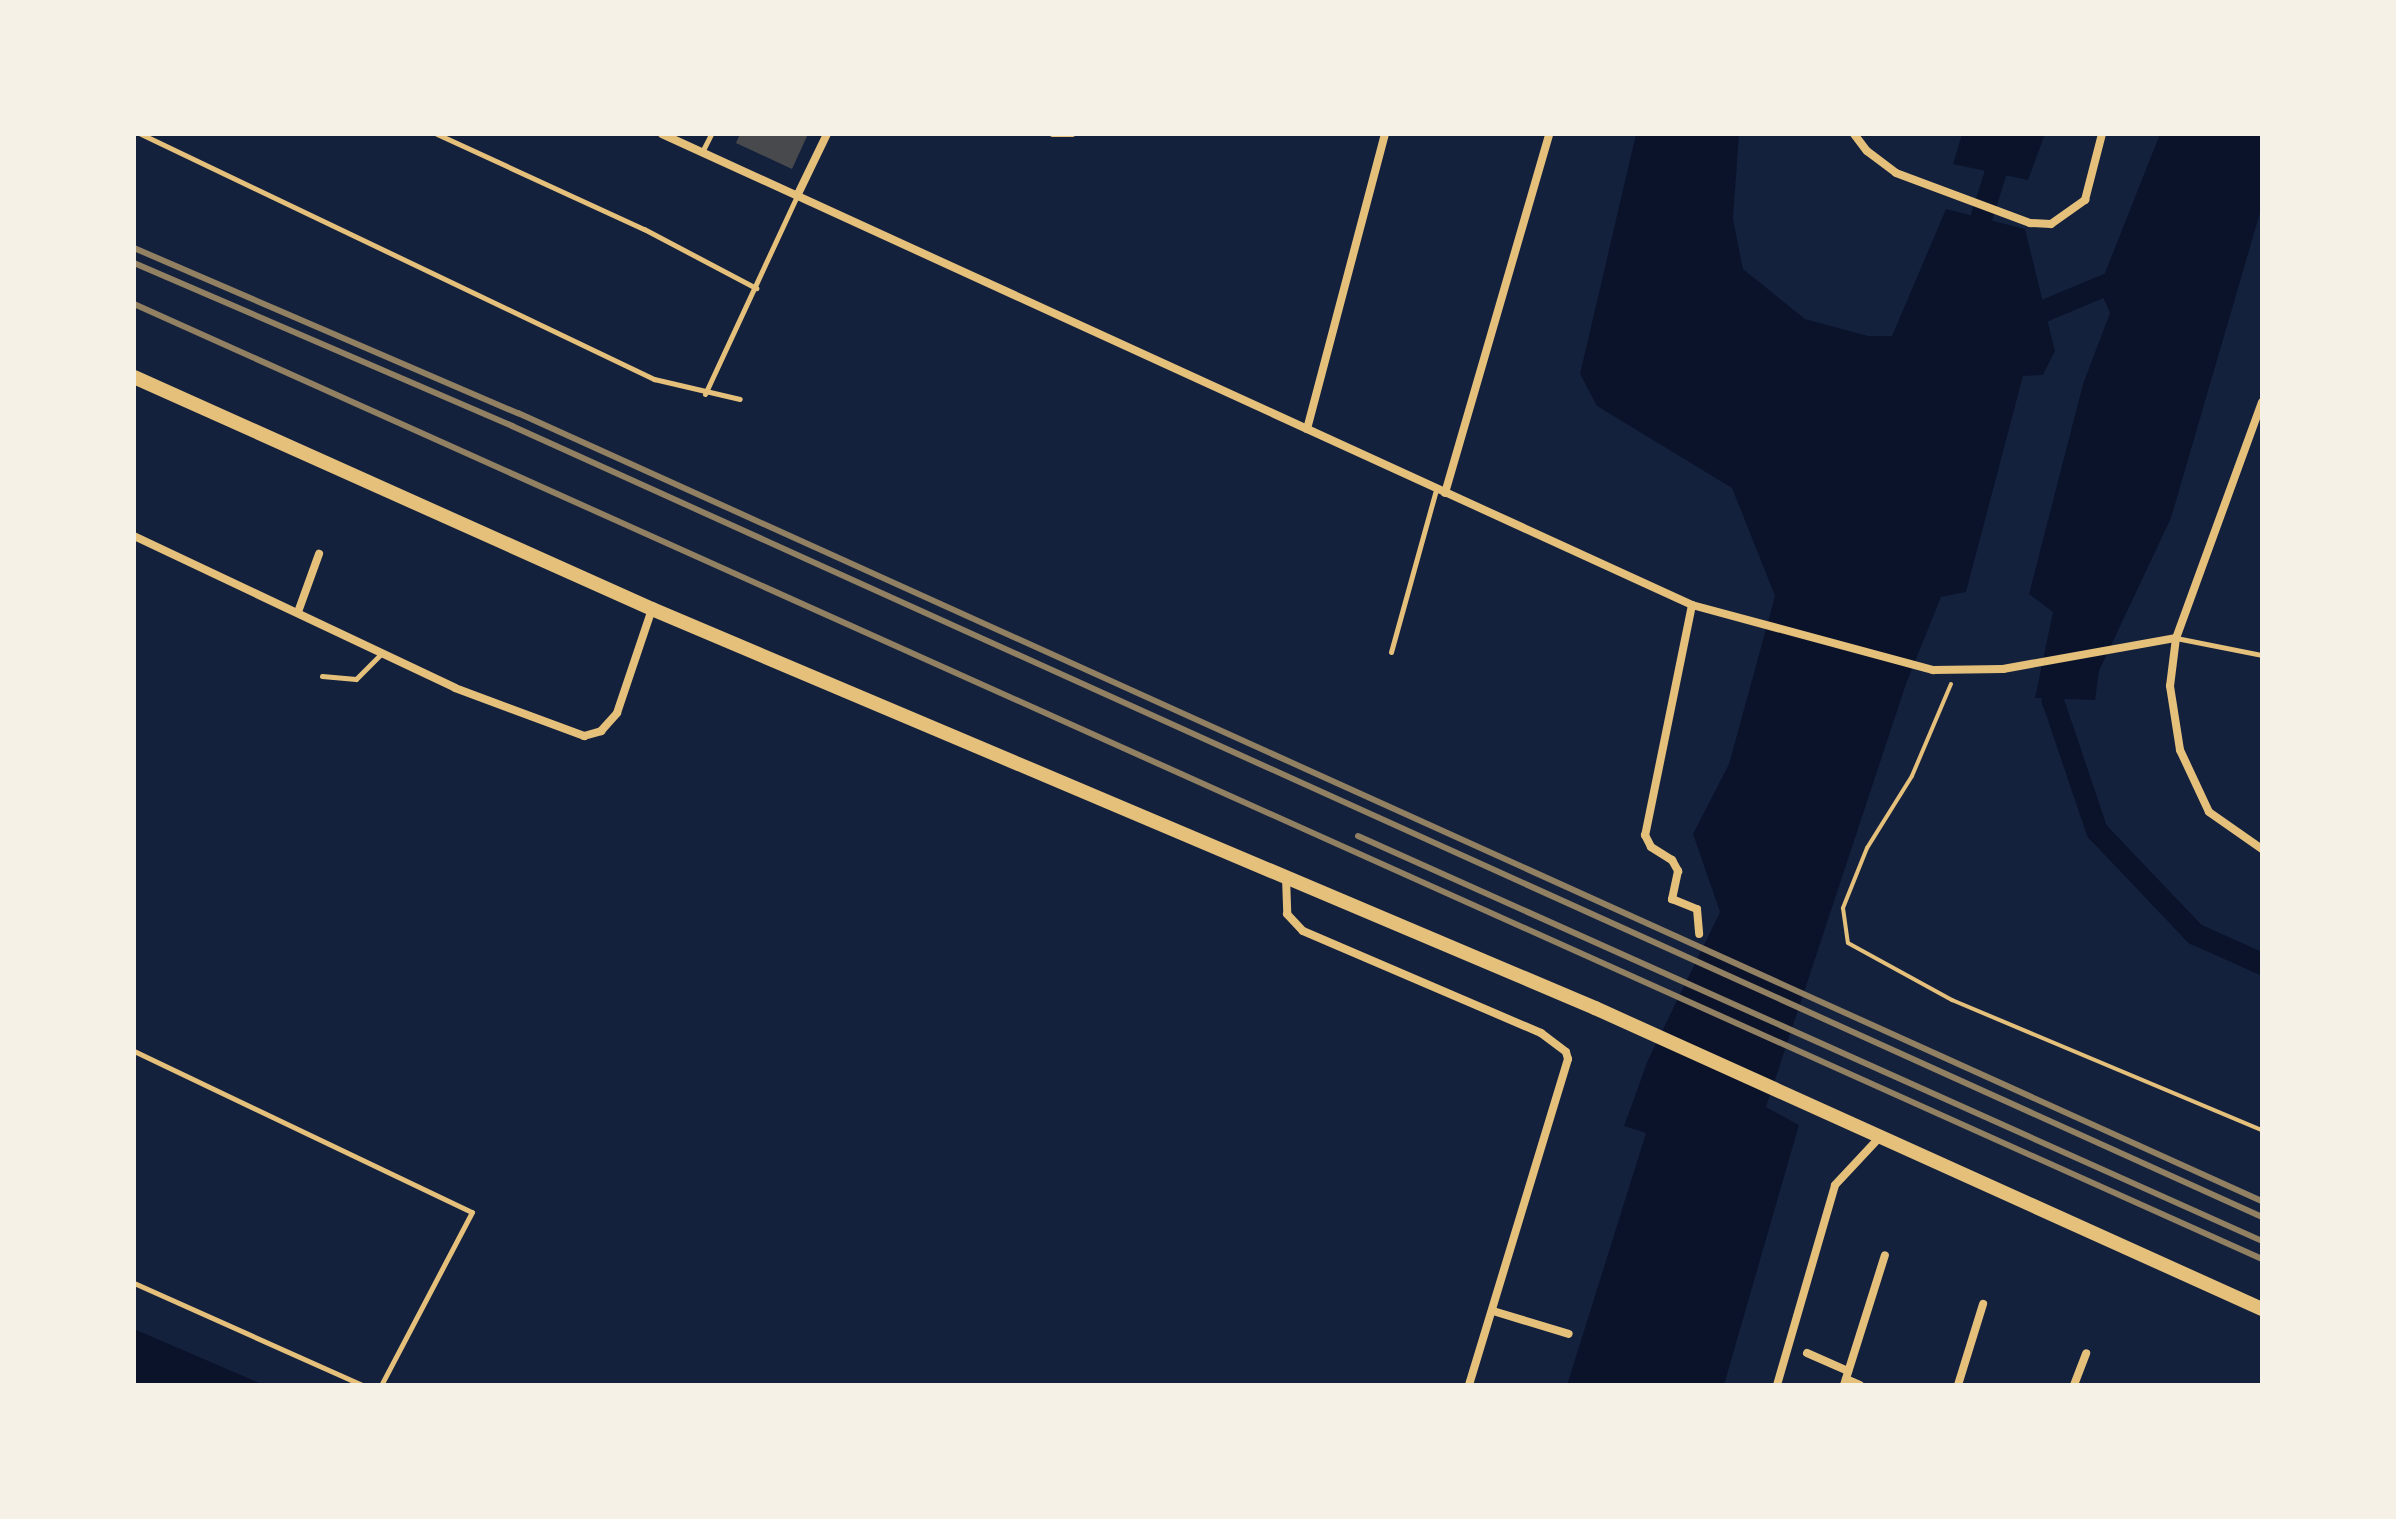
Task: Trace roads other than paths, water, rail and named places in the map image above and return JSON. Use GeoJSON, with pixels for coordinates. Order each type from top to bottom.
{"type":"FeatureCollection","features":[{"type":"Feature","properties":{"kind":"main road"},"geometry":{"type":"LineString","coordinates":[[134,377],[652,609],[1595,1008],[2262,1309]]}},
{"type":"Feature","properties":{"kind":"street"},"geometry":{"type":"LineString","coordinates":[[662,134],[1692,605],[1933,670],[2003,669],[2176,638]]}},
{"type":"Feature","properties":{"kind":"street"},"geometry":{"type":"LineString","coordinates":[[797,196],[827,134]]}},
{"type":"Feature","properties":{"kind":"street"},"geometry":{"type":"LineString","coordinates":[[1307,429],[1385,134]]}},
{"type":"Feature","properties":{"kind":"street"},"geometry":{"type":"LineString","coordinates":[[1440,492],[1549,134]]}},
{"type":"Feature","properties":{"kind":"street"},"geometry":{"type":"LineString","coordinates":[[1854,134],[1867,151],[1896,173],[2030,223],[2051,224],[2068,217],[2085,200],[2102,134]]}},
{"type":"Feature","properties":{"kind":"street"},"geometry":{"type":"LineString","coordinates":[[2262,402],[2176,638],[2170,686],[2180,750],[2209,812],[2262,849]]}},
{"type":"Feature","properties":{"kind":"street"},"geometry":{"type":"LineString","coordinates":[[134,536],[492,704],[593,735],[617,713],[652,609]]}},
{"type":"Feature","properties":{"kind":"street"},"geometry":{"type":"LineString","coordinates":[[298,612],[319,554]]}},
{"type":"Feature","properties":{"kind":"street"},"geometry":{"type":"LineString","coordinates":[[1692,605],[1645,835],[1651,847],[1672,860],[1678,871],[1672,899],[1697,909],[1699,934]]}},
{"type":"Feature","properties":{"kind":"street"},"geometry":{"type":"LineString","coordinates":[[1286,877],[1287,914],[1303,931],[1541,1033],[1566,1052],[1469,1385]]}},
{"type":"Feature","properties":{"kind":"street"},"geometry":{"type":"LineString","coordinates":[[1777,1385],[1835,1185],[1879,1138]]}},
{"type":"Feature","properties":{"kind":"street"},"geometry":{"type":"LineString","coordinates":[[1846,1378],[1885,1255]]}},
{"type":"Feature","properties":{"kind":"street"},"geometry":{"type":"LineString","coordinates":[[1958,1385],[1983,1304]]}},
{"type":"Feature","properties":{"kind":"street"},"geometry":{"type":"LineString","coordinates":[[1493,1311],[1569,1334]]}},
{"type":"Feature","properties":{"kind":"street"},"geometry":{"type":"LineString","coordinates":[[1807,1353],[1860,1385]]}},
{"type":"Feature","properties":{"kind":"street"},"geometry":{"type":"LineString","coordinates":[[2074,1385],[2086,1353]]}},
{"type":"Feature","properties":{"kind":"lane"},"geometry":{"type":"LineString","coordinates":[[141,134],[654,379],[705,394],[740,399]]}},
{"type":"Feature","properties":{"kind":"lane"},"geometry":{"type":"LineString","coordinates":[[437,134],[644,229],[756,288]]}},
{"type":"Feature","properties":{"kind":"lane"},"geometry":{"type":"LineString","coordinates":[[702,152],[711,134]]}},
{"type":"Feature","properties":{"kind":"lane"},"geometry":{"type":"LineString","coordinates":[[1052,134],[1072,134]]}},
{"type":"Feature","properties":{"kind":"lane"},"geometry":{"type":"LineString","coordinates":[[705,394],[797,196]]}},
{"type":"Feature","properties":{"kind":"lane"},"geometry":{"type":"LineString","coordinates":[[1391,652],[1440,492]]}},
{"type":"Feature","properties":{"kind":"lane"},"geometry":{"type":"LineString","coordinates":[[2176,638],[2262,655]]}},
{"type":"Feature","properties":{"kind":"lane"},"geometry":{"type":"LineString","coordinates":[[322,676],[356,679],[382,652]]}},
{"type":"Feature","properties":{"kind":"lane"},"geometry":{"type":"LineString","coordinates":[[134,1051],[472,1212],[381,1385]]}},
{"type":"Feature","properties":{"kind":"lane"},"geometry":{"type":"LineString","coordinates":[[134,1283],[362,1385]]}},
{"type":"Feature","properties":{"kind":"water"},"geometry":{"type":"Polygon","coordinates":[[[1636,134],[1739,134],[1733,219],[1743,269],[1805,319],[1868,336],[1892,336],[1946,209],[2025,229],[2055,351],[2043,375],[2023,376],[1966,592],[1941,597],[1906,684],[1766,1107],[1799,1125],[1724,1385],[1567,1385],[1646,1133],[1624,1126],[1648,1060],[1720,912],[1693,834],[1729,764],[1775,596],[1732,488],[1597,406],[1580,374],[1636,134]]]}},
{"type":"Feature","properties":{"kind":"water"},"geometry":{"type":"Polygon","coordinates":[[[1962,134],[2045,134],[2028,180],[1953,164],[1962,134]]]}},
{"type":"Feature","properties":{"kind":"water"},"geometry":{"type":"Polygon","coordinates":[[[2160,134],[2262,134],[2262,206],[2171,518],[2099,671],[2095,700],[2035,698],[2053,612],[2029,594],[2083,384],[2110,313],[2099,288],[2160,134]]]}},
{"type":"Feature","properties":{"kind":"water"},"geometry":{"type":"Polygon","coordinates":[[[134,1329],[264,1385],[134,1385],[134,1329]]]}},
{"type":"Feature","properties":{"kind":"waterway"},"geometry":{"type":"LineString","coordinates":[[1972,247],[2008,134]]}},
{"type":"Feature","properties":{"kind":"waterway"},"geometry":{"type":"LineString","coordinates":[[2020,321],[2125,277]]}},
{"type":"Feature","properties":{"kind":"waterway"},"geometry":{"type":"LineString","coordinates":[[2059,669],[2053,701],[2097,831],[2195,934],[2262,964]]}},
{"type":"Feature","properties":{"kind":"railway"},"geometry":{"type":"LineString","coordinates":[[134,248],[518,413],[2262,1201]]}},
{"type":"Feature","properties":{"kind":"railway"},"geometry":{"type":"LineString","coordinates":[[134,263],[512,426],[2262,1217]]}},
{"type":"Feature","properties":{"kind":"railway"},"geometry":{"type":"LineString","coordinates":[[134,304],[2262,1259]]}},
{"type":"Feature","properties":{"kind":"railway"},"geometry":{"type":"LineString","coordinates":[[1358,836],[2262,1241]]}}]}
